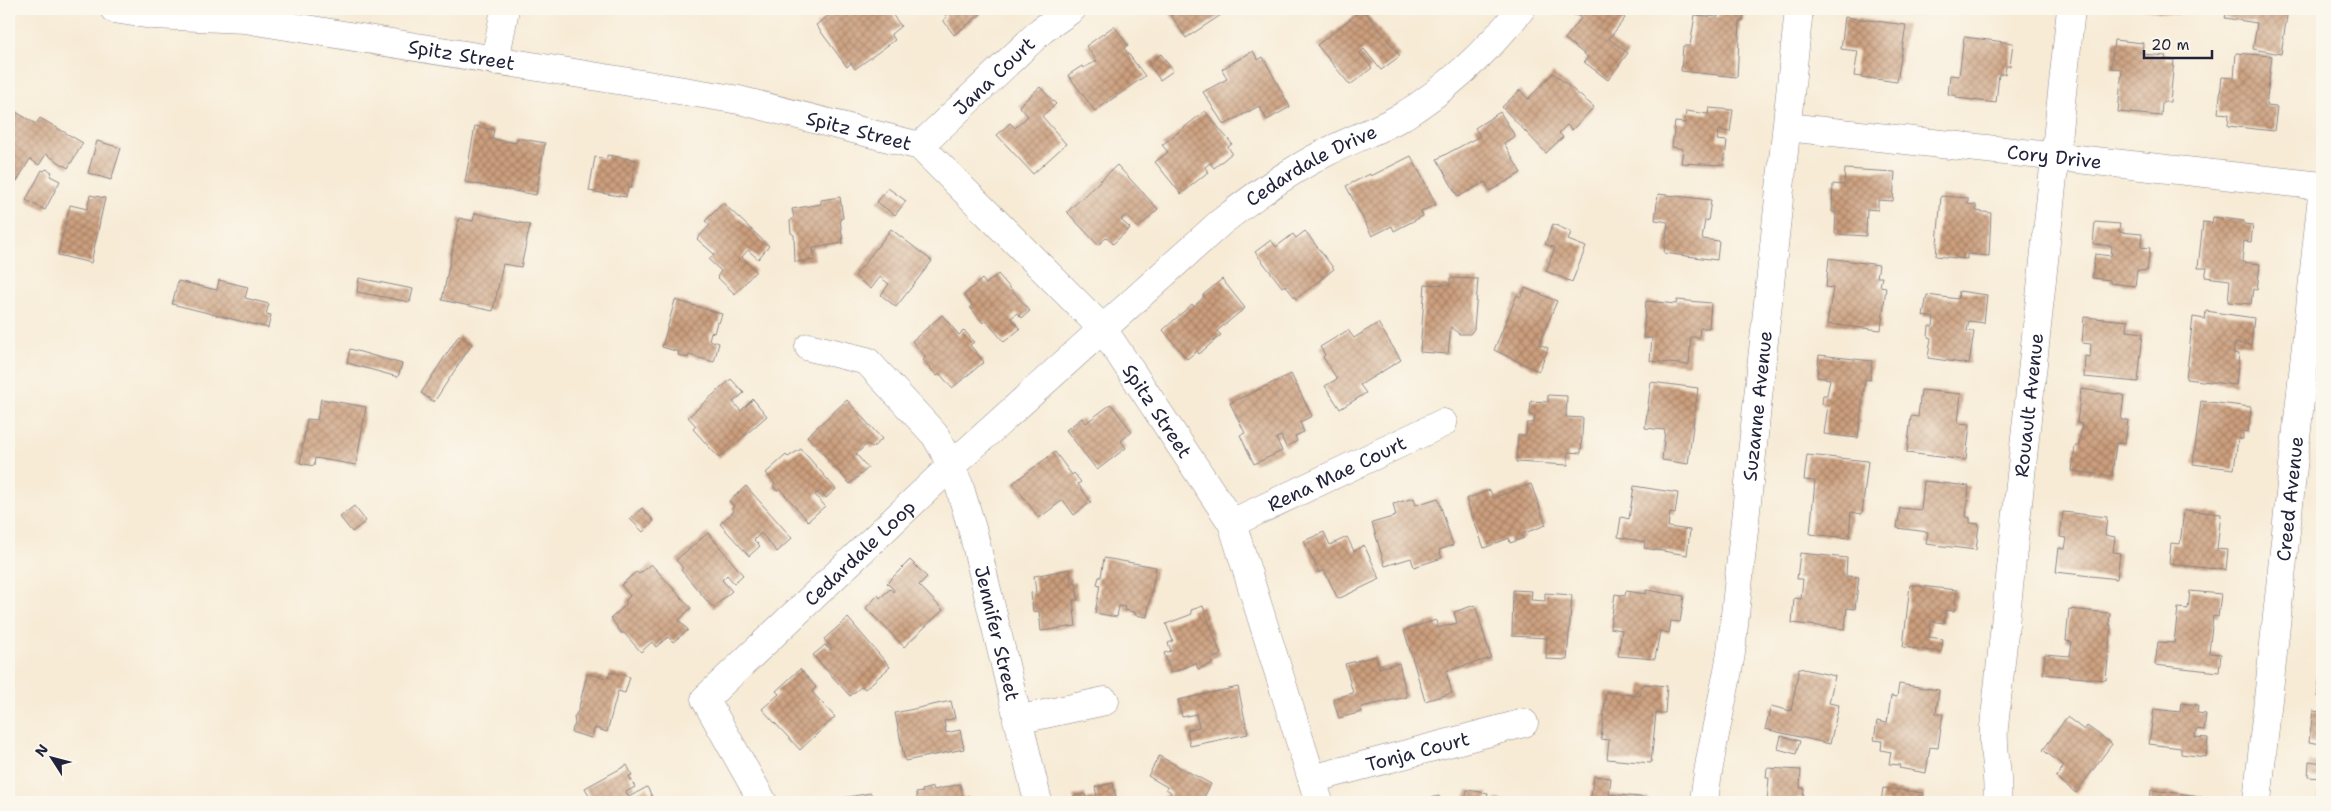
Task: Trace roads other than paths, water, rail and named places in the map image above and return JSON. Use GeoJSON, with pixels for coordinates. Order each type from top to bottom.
{"type":"FeatureCollection","features":[{"type":"Feature","properties":{"kind":"street","name":"Spitz Street"},"geometry":{"type":"LineString","coordinates":[[114,9],[152,15],[245,14],[495,61],[739,100],[920,146],[1104,329],[1232,524],[1316,791]]}},
{"type":"Feature","properties":{"kind":"street"},"geometry":{"type":"LineString","coordinates":[[495,61],[504,9]]}},
{"type":"Feature","properties":{"kind":"street","name":"Jana Court"},"geometry":{"type":"LineString","coordinates":[[920,146],[1042,30],[1072,9]]}},
{"type":"Feature","properties":{"kind":"street","name":"Cedardale Drive"},"geometry":{"type":"LineString","coordinates":[[1104,329],[1205,235],[1262,190],[1305,163],[1379,128],[1426,100],[1471,63],[1521,9]]}},
{"type":"Feature","properties":{"kind":"street","name":"Suzanne Avenue"},"geometry":{"type":"LineString","coordinates":[[1704,802],[1709,765],[1724,697],[1731,653],[1799,9]]}},
{"type":"Feature","properties":{"kind":"street","name":"Rouault Avenue"},"geometry":{"type":"LineString","coordinates":[[1998,802],[1997,777],[1992,752],[1994,727],[2071,9]]}},
{"type":"Feature","properties":{"kind":"street","name":"Cory Drive"},"geometry":{"type":"LineString","coordinates":[[1787,127],[2322,186]]}},
{"type":"Feature","properties":{"kind":"street","name":"Creed Avenue"},"geometry":{"type":"LineString","coordinates":[[2257,802],[2322,196]]}},
{"type":"Feature","properties":{"kind":"street","name":"Cedardale Loop"},"geometry":{"type":"LineString","coordinates":[[763,802],[705,699],[951,466],[1104,329]]}},
{"type":"Feature","properties":{"kind":"street","name":"Jennifer Street"},"geometry":{"type":"LineString","coordinates":[[809,347],[867,360],[935,436],[951,466],[973,532],[1038,802]]}},
{"type":"Feature","properties":{"kind":"street","name":"Rena Mae Court"},"geometry":{"type":"LineString","coordinates":[[1232,524],[1443,423]]}},
{"type":"Feature","properties":{"kind":"street"},"geometry":{"type":"LineString","coordinates":[[1017,720],[1104,701]]}},
{"type":"Feature","properties":{"kind":"street","name":"Tonja Court"},"geometry":{"type":"LineString","coordinates":[[1316,791],[1524,723]]}}]}
